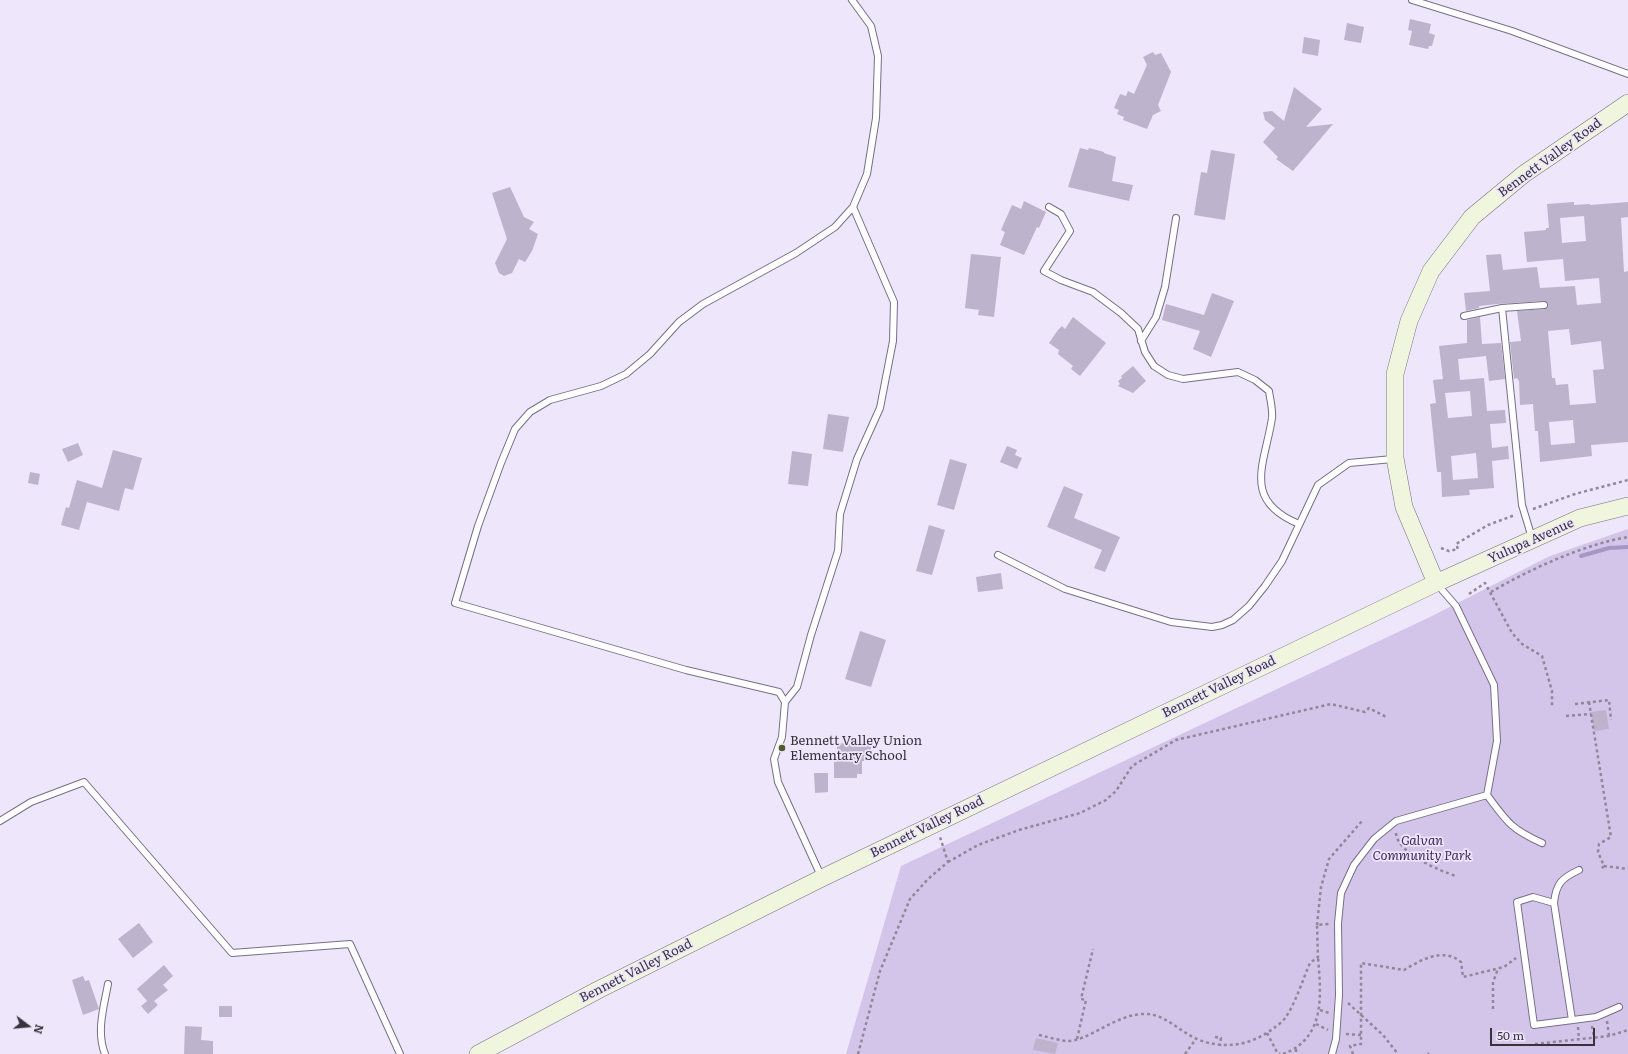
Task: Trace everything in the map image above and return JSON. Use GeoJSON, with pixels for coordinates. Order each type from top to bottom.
{"type":"FeatureCollection","features":[{"type":"Feature","properties":{"kind":"street","name":"Bennett Valley Road"},"geometry":{"type":"LineString","coordinates":[[478,1054],[598,990],[822,878],[1436,583],[1404,508],[1395,458],[1395,374],[1409,321],[1431,271],[1472,217],[1524,174],[1628,103]]}},
{"type":"Feature","properties":{"kind":"street","name":"Yulupa Avenue"},"geometry":{"type":"LineString","coordinates":[[1436,583],[1580,518],[1628,506]]}},
{"type":"Feature","properties":{"kind":"lane"},"geometry":{"type":"LineString","coordinates":[[785,702],[779,692],[678,668],[455,603],[478,526],[501,463],[516,429],[530,412],[550,400],[601,386],[626,374],[650,354],[679,322],[703,304],[796,253],[835,227],[853,207],[867,174],[873,139],[876,118],[878,56],[871,26],[852,0]]}},
{"type":"Feature","properties":{"kind":"lane"},"geometry":{"type":"LineString","coordinates":[[1412,0],[1512,31],[1628,74]]}},
{"type":"Feature","properties":{"kind":"lane"},"geometry":{"type":"LineString","coordinates":[[822,878],[778,782],[774,759],[782,737],[785,702],[797,687],[811,636],[838,550],[840,514],[857,459],[880,408],[893,341],[894,302],[853,207]]}},
{"type":"Feature","properties":{"kind":"lane"},"geometry":{"type":"LineString","coordinates":[[1049,207],[1061,214],[1070,232],[1044,271],[1061,280],[1093,292],[1120,313],[1138,329],[1145,352],[1154,366],[1168,374],[1183,379],[1238,372],[1255,380],[1269,391],[1272,417],[1261,464],[1260,485],[1269,504],[1286,518],[1299,524]]}},
{"type":"Feature","properties":{"kind":"lane"},"geometry":{"type":"LineString","coordinates":[[1141,341],[1156,317],[1165,287],[1176,218]]}},
{"type":"Feature","properties":{"kind":"lane"},"geometry":{"type":"LineString","coordinates":[[1464,316],[1502,308],[1544,305]]}},
{"type":"Feature","properties":{"kind":"lane"},"geometry":{"type":"LineString","coordinates":[[1502,308],[1522,506],[1532,540]]}},
{"type":"Feature","properties":{"kind":"lane"},"geometry":{"type":"LineString","coordinates":[[998,555],[1065,589],[1171,622],[1212,626],[1233,620],[1250,606],[1282,561],[1318,485],[1349,463],[1395,458]]}},
{"type":"Feature","properties":{"kind":"lane"},"geometry":{"type":"LineString","coordinates":[[1436,583],[1456,606],[1494,685],[1497,741],[1487,795],[1507,823],[1522,834],[1542,843]]}},
{"type":"Feature","properties":{"kind":"lane"},"geometry":{"type":"LineString","coordinates":[[0,821],[31,802],[84,782],[232,953],[350,944],[400,1054]]}},
{"type":"Feature","properties":{"kind":"lane"},"geometry":{"type":"LineString","coordinates":[[1332,1054],[1336,1034],[1339,995],[1338,923],[1341,893],[1354,865],[1374,839],[1396,821],[1487,795]]}},
{"type":"Feature","properties":{"kind":"lane"},"geometry":{"type":"LineString","coordinates":[[1572,1020],[1554,903],[1555,894],[1563,877],[1579,870]]}},
{"type":"Feature","properties":{"kind":"lane"},"geometry":{"type":"LineString","coordinates":[[1554,903],[1533,898],[1516,902],[1534,1025],[1596,1017],[1618,1007]]}},
{"type":"Feature","properties":{"kind":"lane"},"geometry":{"type":"LineString","coordinates":[[105,1054],[101,1046],[101,1022],[108,984]]}},
{"type":"Feature","properties":{"kind":"path"},"geometry":{"type":"LineString","coordinates":[[1491,592],[1517,576],[1607,540],[1628,536]]}},
{"type":"Feature","properties":{"kind":"path"},"geometry":{"type":"LineString","coordinates":[[1468,594],[1485,583],[1512,633],[1522,644],[1542,656],[1552,691],[1552,706]]}},
{"type":"Feature","properties":{"kind":"path"},"geometry":{"type":"LineString","coordinates":[[1575,704],[1608,700],[1611,720]]}},
{"type":"Feature","properties":{"kind":"path"},"geometry":{"type":"LineString","coordinates":[[1589,702],[1611,837],[1599,844],[1598,852],[1604,866]]}},
{"type":"Feature","properties":{"kind":"path"},"geometry":{"type":"LineString","coordinates":[[858,1054],[880,971],[910,899],[928,879],[948,862],[978,845],[1019,830],[1080,814],[1106,800],[1116,790],[1132,766],[1176,740],[1331,704],[1365,712],[1369,708],[1388,718]]}},
{"type":"Feature","properties":{"kind":"path"},"geometry":{"type":"LineString","coordinates":[[1566,716],[1591,714]]}},
{"type":"Feature","properties":{"kind":"path"},"geometry":{"type":"LineString","coordinates":[[1283,1054],[1296,1049],[1316,1024],[1320,1010],[1317,925],[1321,887],[1329,859],[1362,821]]}},
{"type":"Feature","properties":{"kind":"path"},"geometry":{"type":"LineString","coordinates":[[1396,821],[1396,836],[1403,847],[1421,861],[1441,871],[1456,876]]}},
{"type":"Feature","properties":{"kind":"path"},"geometry":{"type":"LineString","coordinates":[[936,823],[948,862]]}},
{"type":"Feature","properties":{"kind":"path"},"geometry":{"type":"LineString","coordinates":[[1604,866],[1628,869]]}},
{"type":"Feature","properties":{"kind":"path"},"geometry":{"type":"LineString","coordinates":[[1600,870],[1604,866]]}},
{"type":"Feature","properties":{"kind":"path"},"geometry":{"type":"LineString","coordinates":[[1317,925],[1338,923]]}},
{"type":"Feature","properties":{"kind":"path"},"geometry":{"type":"LineString","coordinates":[[1077,1039],[1086,1000],[1081,999],[1093,950]]}},
{"type":"Feature","properties":{"kind":"path"},"geometry":{"type":"LineString","coordinates":[[1353,1054],[1350,1046],[1361,1044],[1362,1035],[1361,962],[1404,970],[1420,960],[1442,954],[1455,957],[1462,962],[1463,977],[1504,967],[1523,952]]}},
{"type":"Feature","properties":{"kind":"path"},"geometry":{"type":"LineString","coordinates":[[1039,1035],[1067,1041],[1084,1037],[1115,1021],[1131,1015],[1145,1014],[1162,1017],[1196,1039],[1224,1047],[1246,1044],[1267,1033],[1285,1019],[1310,963],[1318,957]]}},
{"type":"Feature","properties":{"kind":"path"},"geometry":{"type":"LineString","coordinates":[[1493,1009],[1493,982],[1498,968]]}},
{"type":"Feature","properties":{"kind":"path"},"geometry":{"type":"LineString","coordinates":[[1339,995],[1383,1035],[1398,1054]]}},
{"type":"Feature","properties":{"kind":"path"},"geometry":{"type":"LineString","coordinates":[[1535,1044],[1609,1036],[1628,1030]]}},
{"type":"Feature","properties":{"kind":"path"},"geometry":{"type":"LineString","coordinates":[[1267,1033],[1277,1052],[1280,1054]]}},
{"type":"Feature","properties":{"kind":"path"},"geometry":{"type":"LineString","coordinates":[[1336,1034],[1362,1035]]}},
{"type":"Feature","properties":{"kind":"path"},"geometry":{"type":"LineString","coordinates":[[1215,1037],[1221,1038],[1220,1046]]}},
{"type":"Feature","properties":{"kind":"path"},"geometry":{"type":"LineString","coordinates":[[1185,1054],[1196,1039]]}},
{"type":"Feature","properties":{"kind":"path"},"geometry":{"type":"LineString","coordinates":[[1296,1049],[1296,1054]]}},
{"type":"Feature","properties":{"kind":"green space","name":"Galvan Community Park"},"geometry":{"type":"Polygon","coordinates":[[[1628,529],[1628,1054],[846,1054],[901,866],[1430,617],[1550,556],[1628,529]]]}},
{"type":"Feature","properties":{"kind":"building"},"geometry":{"type":"Polygon","coordinates":[[[1410,19],[1431,24],[1429,33],[1435,35],[1432,46],[1429,46],[1428,49],[1409,45],[1412,31],[1408,30],[1410,19]]]}},
{"type":"Feature","properties":{"kind":"building"},"geometry":{"type":"Polygon","coordinates":[[[1347,23],[1364,27],[1361,43],[1344,40],[1347,23]]]}},
{"type":"Feature","properties":{"kind":"building"},"geometry":{"type":"Polygon","coordinates":[[[1304,37],[1320,40],[1318,56],[1302,53],[1304,37]]]}},
{"type":"Feature","properties":{"kind":"building"},"geometry":{"type":"Polygon","coordinates":[[[1153,52],[1155,55],[1161,53],[1171,72],[1158,105],[1161,111],[1153,115],[1147,129],[1123,120],[1124,117],[1117,114],[1119,110],[1114,108],[1120,94],[1126,96],[1128,91],[1134,94],[1147,65],[1143,57],[1153,52]]]}},
{"type":"Feature","properties":{"kind":"building"},"geometry":{"type":"Polygon","coordinates":[[[1294,87],[1322,109],[1306,127],[1333,124],[1293,171],[1276,159],[1278,157],[1263,142],[1275,128],[1265,120],[1263,112],[1272,111],[1284,121],[1294,87]]]}},
{"type":"Feature","properties":{"kind":"building"},"geometry":{"type":"Polygon","coordinates":[[[1080,148],[1088,150],[1089,148],[1116,157],[1112,181],[1133,185],[1129,201],[1068,187],[1080,148]]]}},
{"type":"Feature","properties":{"kind":"building"},"geometry":{"type":"Polygon","coordinates":[[[1211,150],[1235,154],[1225,220],[1194,215],[1201,172],[1207,173],[1211,150]]]}},
{"type":"Feature","properties":{"kind":"building"},"geometry":{"type":"Polygon","coordinates":[[[510,187],[524,217],[534,222],[529,229],[538,234],[532,251],[525,262],[519,259],[512,273],[504,276],[499,273],[495,263],[507,239],[492,193],[510,187]]]}},
{"type":"Feature","properties":{"kind":"building"},"geometry":{"type":"Polygon","coordinates":[[[1024,201],[1046,212],[1024,255],[1000,245],[1005,232],[1001,230],[1012,205],[1021,209],[1024,201]]]}},
{"type":"Feature","properties":{"kind":"building"},"geometry":{"type":"Polygon","coordinates":[[[1574,202],[1574,205],[1590,205],[1628,202],[1628,217],[1621,218],[1624,272],[1628,271],[1628,442],[1591,445],[1592,456],[1540,462],[1538,431],[1535,431],[1533,404],[1520,405],[1519,381],[1517,378],[1514,379],[1510,342],[1521,341],[1517,311],[1545,309],[1548,307],[1548,303],[1544,301],[1497,304],[1479,306],[1479,308],[1466,311],[1464,293],[1490,291],[1486,255],[1501,254],[1503,270],[1537,267],[1540,288],[1575,286],[1577,305],[1601,303],[1599,278],[1565,281],[1563,259],[1527,262],[1524,232],[1546,230],[1546,228],[1549,228],[1547,204],[1574,202]],[[1584,216],[1560,218],[1562,243],[1586,241],[1584,216]],[[1569,329],[1548,331],[1552,378],[1555,378],[1556,385],[1568,384],[1570,405],[1596,403],[1593,370],[1604,369],[1601,341],[1571,345],[1569,329]],[[1573,420],[1549,422],[1551,445],[1575,443],[1573,420]]]}},
{"type":"Feature","properties":{"kind":"building"},"geometry":{"type":"Polygon","coordinates":[[[971,254],[1001,257],[994,317],[978,315],[979,310],[965,308],[971,254]]]}},
{"type":"Feature","properties":{"kind":"building"},"geometry":{"type":"Polygon","coordinates":[[[1212,293],[1234,301],[1211,357],[1193,349],[1200,331],[1162,320],[1166,304],[1204,315],[1212,293]]]}},
{"type":"Feature","properties":{"kind":"building"},"geometry":{"type":"Polygon","coordinates":[[[1073,317],[1106,343],[1080,376],[1071,369],[1073,366],[1058,354],[1059,350],[1049,343],[1062,326],[1065,329],[1073,317]]]}},
{"type":"Feature","properties":{"kind":"building"},"geometry":{"type":"Polygon","coordinates":[[[1480,317],[1482,344],[1501,343],[1505,379],[1489,381],[1486,356],[1458,359],[1460,380],[1484,378],[1487,411],[1505,410],[1506,423],[1490,424],[1492,448],[1508,446],[1509,459],[1492,461],[1494,488],[1469,490],[1470,495],[1442,497],[1441,472],[1437,472],[1430,404],[1436,403],[1433,380],[1443,379],[1439,346],[1467,343],[1467,320],[1480,317]],[[1470,391],[1445,393],[1448,418],[1472,416],[1470,391]],[[1476,453],[1451,456],[1453,480],[1478,478],[1476,453]]]}},
{"type":"Feature","properties":{"kind":"building"},"geometry":{"type":"Polygon","coordinates":[[[1133,366],[1146,381],[1133,393],[1118,386],[1120,384],[1118,381],[1122,378],[1121,376],[1133,366]]]}},
{"type":"Feature","properties":{"kind":"building"},"geometry":{"type":"Polygon","coordinates":[[[828,414],[849,417],[843,452],[823,449],[828,414]]]}},
{"type":"Feature","properties":{"kind":"building"},"geometry":{"type":"Polygon","coordinates":[[[78,443],[83,455],[68,462],[62,449],[78,443]]]}},
{"type":"Feature","properties":{"kind":"building"},"geometry":{"type":"Polygon","coordinates":[[[1007,446],[1017,450],[1015,455],[1022,458],[1017,469],[1000,462],[1007,446]]]}},
{"type":"Feature","properties":{"kind":"building"},"geometry":{"type":"Polygon","coordinates":[[[113,450],[142,458],[133,490],[125,488],[119,511],[87,502],[79,530],[61,525],[66,507],[69,508],[77,480],[102,488],[113,450]]]}},
{"type":"Feature","properties":{"kind":"building"},"geometry":{"type":"Polygon","coordinates":[[[792,451],[812,454],[808,486],[788,484],[792,451]]]}},
{"type":"Feature","properties":{"kind":"building"},"geometry":{"type":"Polygon","coordinates":[[[950,459],[967,464],[954,510],[937,505],[950,459]]]}},
{"type":"Feature","properties":{"kind":"building"},"geometry":{"type":"Polygon","coordinates":[[[30,472],[40,474],[38,485],[28,483],[30,472]]]}},
{"type":"Feature","properties":{"kind":"building"},"geometry":{"type":"Polygon","coordinates":[[[1064,486],[1083,494],[1074,518],[1120,537],[1105,572],[1094,568],[1102,550],[1047,527],[1064,486]]]}},
{"type":"Feature","properties":{"kind":"building"},"geometry":{"type":"Polygon","coordinates":[[[929,525],[945,530],[932,575],[916,571],[929,525]]]}},
{"type":"Feature","properties":{"kind":"building"},"geometry":{"type":"Polygon","coordinates":[[[1001,573],[1003,589],[978,592],[976,577],[1001,573]]]}},
{"type":"Feature","properties":{"kind":"building"},"geometry":{"type":"Polygon","coordinates":[[[860,631],[886,640],[871,687],[845,679],[860,631]]]}},
{"type":"Feature","properties":{"kind":"building"},"geometry":{"type":"Polygon","coordinates":[[[1606,710],[1609,729],[1594,731],[1591,712],[1606,710]]]}},
{"type":"Feature","properties":{"kind":"building"},"geometry":{"type":"Polygon","coordinates":[[[837,743],[871,745],[871,761],[862,761],[862,774],[857,774],[857,778],[834,778],[834,762],[837,762],[837,743]]]}},
{"type":"Feature","properties":{"kind":"building"},"geometry":{"type":"Polygon","coordinates":[[[814,773],[828,773],[828,792],[815,793],[814,773]]]}},
{"type":"Feature","properties":{"kind":"building"},"geometry":{"type":"Polygon","coordinates":[[[139,923],[153,942],[133,958],[118,939],[139,923]]]}},
{"type":"Feature","properties":{"kind":"building"},"geometry":{"type":"Polygon","coordinates":[[[164,965],[173,976],[163,985],[168,990],[154,1001],[158,1005],[148,1014],[141,1006],[147,1001],[137,989],[164,965]]]}},
{"type":"Feature","properties":{"kind":"building"},"geometry":{"type":"Polygon","coordinates":[[[83,976],[85,981],[89,980],[99,1009],[83,1015],[72,980],[83,976]]]}},
{"type":"Feature","properties":{"kind":"building"},"geometry":{"type":"Polygon","coordinates":[[[219,1006],[232,1006],[232,1017],[219,1017],[219,1006]]]}},
{"type":"Feature","properties":{"kind":"building"},"geometry":{"type":"Polygon","coordinates":[[[185,1026],[202,1027],[201,1040],[213,1041],[213,1054],[184,1054],[185,1026]]]}},
{"type":"Feature","properties":{"kind":"building"},"geometry":{"type":"Polygon","coordinates":[[[1036,1038],[1058,1043],[1055,1054],[1033,1050],[1036,1038]]]}},
{"type":"Feature","properties":{"kind":"waterway"},"geometry":{"type":"LineString","coordinates":[[1581,556],[1609,548],[1628,547]]}},
{"type":"Feature","properties":{"kind":"place","name":"Bennett Valley Union Elementary School"},"geometry":{"type":"Point","coordinates":[782,748]}}]}
